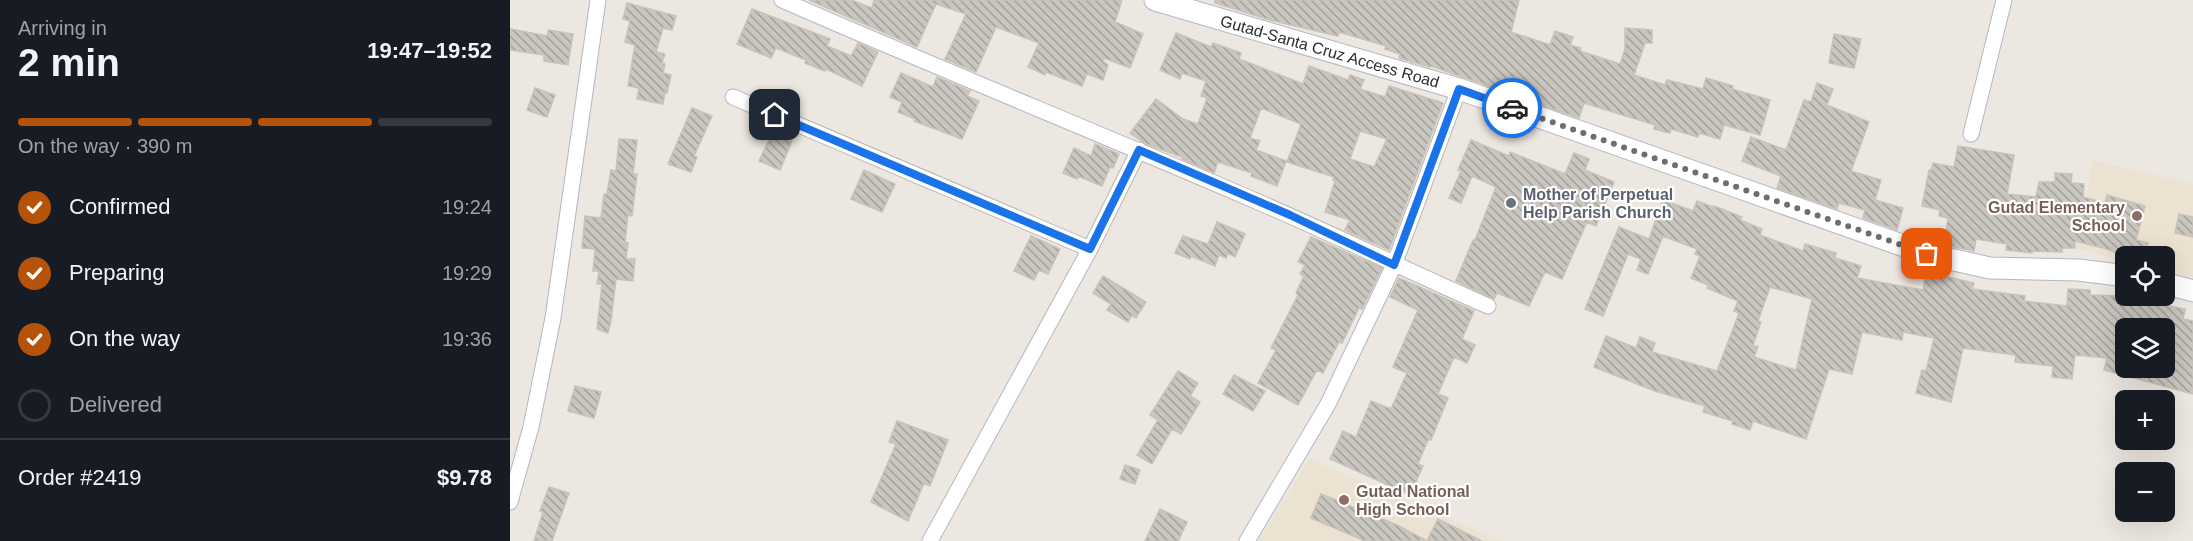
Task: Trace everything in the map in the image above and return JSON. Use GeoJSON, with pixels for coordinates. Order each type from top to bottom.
{"type":"FeatureCollection","features":[{"type":"Feature","properties":{"kind":"main road","name":"Gutad-Santa Cruz Access Road"},"geometry":{"type":"LineString","coordinates":[[1155,0],[1459,89],[1927,254],[1990,268],[2079,270],[2115,275]]}},
{"type":"Feature","properties":{"kind":"main road"},"geometry":{"type":"LineString","coordinates":[[2175,286],[2193,291]]}},
{"type":"Feature","properties":{"kind":"street"},"geometry":{"type":"LineString","coordinates":[[510,502],[531,427],[553,318],[598,0]]}},
{"type":"Feature","properties":{"kind":"street"},"geometry":{"type":"LineString","coordinates":[[782,0],[1290,215],[1394,265],[1488,306]]}},
{"type":"Feature","properties":{"kind":"street"},"geometry":{"type":"LineString","coordinates":[[1971,134],[2004,0]]}},
{"type":"Feature","properties":{"kind":"street"},"geometry":{"type":"LineString","coordinates":[[1248,541],[1328,404],[1394,265],[1459,89]]}},
{"type":"Feature","properties":{"kind":"street"},"geometry":{"type":"LineString","coordinates":[[733,97],[1090,249]]}},
{"type":"Feature","properties":{"kind":"street"},"geometry":{"type":"LineString","coordinates":[[930,541],[1090,249],[1139,150]]}},
{"type":"Feature","properties":{"kind":"shaded area","name":"Gutad Elementary School"},"geometry":{"type":"Polygon","coordinates":[[[2093,160],[2193,184],[2193,281],[2175,276],[2175,246],[2115,246],[2115,259],[2075,248],[2093,160]]]}},
{"type":"Feature","properties":{"kind":"shaded area","name":"Gutad National High School"},"geometry":{"type":"Polygon","coordinates":[[[1309,459],[1501,541],[1259,541],[1309,459]]]}},
{"type":"Feature","properties":{"kind":"building"},"geometry":{"type":"Polygon","coordinates":[[[809,0],[851,0],[872,8],[874,0],[1122,0],[1115,22],[1143,34],[1130,68],[1104,58],[1103,61],[1108,65],[1103,80],[1087,74],[1082,86],[1046,72],[1045,75],[1028,67],[1039,43],[996,27],[976,72],[945,59],[966,14],[936,4],[917,47],[809,0]]]}},
{"type":"Feature","properties":{"kind":"building"},"geometry":{"type":"Polygon","coordinates":[[[1215,0],[1519,0],[1511,32],[1550,45],[1555,31],[1573,37],[1570,45],[1581,48],[1580,51],[1620,64],[1625,49],[1625,28],[1652,30],[1652,43],[1645,43],[1634,75],[1665,85],[1667,80],[1703,89],[1706,78],[1733,86],[1732,89],[1770,100],[1760,135],[1724,125],[1720,139],[1699,133],[1698,137],[1671,129],[1670,133],[1654,129],[1655,125],[1584,103],[1579,118],[1530,101],[1533,92],[1499,81],[1497,89],[1431,66],[1399,58],[1400,54],[1385,49],[1386,46],[1339,32],[1338,36],[1270,20],[1215,3],[1215,0]]]}},
{"type":"Feature","properties":{"kind":"building"},"geometry":{"type":"Polygon","coordinates":[[[627,3],[676,16],[672,30],[663,28],[656,52],[665,54],[662,63],[665,64],[663,73],[671,75],[663,104],[637,99],[639,88],[628,86],[635,45],[625,42],[630,21],[623,19],[627,3]]]}},
{"type":"Feature","properties":{"kind":"building"},"geometry":{"type":"Polygon","coordinates":[[[752,9],[830,39],[827,46],[851,56],[858,43],[878,52],[862,86],[826,69],[825,71],[805,63],[806,60],[776,48],[771,58],[737,44],[752,9]]]}},
{"type":"Feature","properties":{"kind":"building"},"geometry":{"type":"Polygon","coordinates":[[[510,29],[548,36],[548,30],[573,34],[568,65],[544,61],[544,55],[510,50],[510,29]]]}},
{"type":"Feature","properties":{"kind":"building"},"geometry":{"type":"Polygon","coordinates":[[[1176,33],[1211,47],[1213,43],[1241,53],[1239,59],[1303,84],[1309,66],[1348,80],[1350,75],[1364,80],[1360,89],[1385,97],[1389,86],[1443,103],[1389,250],[1345,230],[1350,220],[1325,212],[1335,181],[1334,177],[1287,162],[1301,124],[1261,108],[1250,138],[1260,141],[1256,150],[1286,161],[1277,186],[1251,176],[1252,173],[1218,162],[1214,173],[1182,157],[1146,144],[1130,133],[1156,99],[1183,119],[1198,124],[1207,98],[1201,96],[1206,81],[1182,73],[1180,79],[1160,70],[1176,33]],[[1360,131],[1350,159],[1374,167],[1387,139],[1360,131]]]}},
{"type":"Feature","properties":{"kind":"building"},"geometry":{"type":"Polygon","coordinates":[[[1834,34],[1861,39],[1854,68],[1829,63],[1834,34]]]}},
{"type":"Feature","properties":{"kind":"building"},"geometry":{"type":"Polygon","coordinates":[[[901,73],[933,87],[937,77],[970,91],[967,96],[979,101],[962,139],[914,121],[915,119],[898,112],[902,102],[890,97],[901,73]]]}},
{"type":"Feature","properties":{"kind":"building"},"geometry":{"type":"Polygon","coordinates":[[[1817,83],[1833,89],[1827,105],[1869,122],[1851,171],[1881,180],[1875,200],[1903,208],[1897,230],[1863,218],[1865,210],[1839,203],[1837,209],[1777,188],[1781,176],[1742,161],[1751,137],[1786,150],[1804,100],[1811,102],[1817,83]]]}},
{"type":"Feature","properties":{"kind":"building"},"geometry":{"type":"Polygon","coordinates":[[[535,88],[555,95],[547,117],[527,110],[535,88]]]}},
{"type":"Feature","properties":{"kind":"building"},"geometry":{"type":"Polygon","coordinates":[[[692,108],[712,116],[694,156],[697,157],[691,172],[668,164],[692,108]]]}},
{"type":"Feature","properties":{"kind":"building"},"geometry":{"type":"Polygon","coordinates":[[[772,133],[792,141],[780,170],[759,161],[772,133]]]}},
{"type":"Feature","properties":{"kind":"building"},"geometry":{"type":"Polygon","coordinates":[[[619,139],[637,140],[633,174],[637,174],[632,216],[628,215],[625,242],[628,243],[626,259],[635,259],[633,281],[616,279],[608,333],[597,329],[602,284],[597,284],[599,271],[593,271],[595,249],[582,248],[585,216],[601,218],[604,194],[607,194],[611,170],[616,171],[619,139]]]}},
{"type":"Feature","properties":{"kind":"building"},"geometry":{"type":"Polygon","coordinates":[[[1471,140],[1509,156],[1510,152],[1565,174],[1574,153],[1589,159],[1585,170],[1614,182],[1596,226],[1587,222],[1562,279],[1545,272],[1529,306],[1497,293],[1494,299],[1456,281],[1496,187],[1472,176],[1461,203],[1449,198],[1471,140]]]}},
{"type":"Feature","properties":{"kind":"building"},"geometry":{"type":"Polygon","coordinates":[[[1095,144],[1119,154],[1113,168],[1110,167],[1102,186],[1078,176],[1077,179],[1063,173],[1074,148],[1091,156],[1095,144]]]}},
{"type":"Feature","properties":{"kind":"building"},"geometry":{"type":"Polygon","coordinates":[[[1958,146],[2014,155],[2007,194],[2036,197],[2039,182],[2055,182],[2055,173],[2072,174],[2071,183],[2084,184],[2083,197],[2105,203],[2107,195],[2145,206],[2136,240],[2148,243],[2147,246],[2115,246],[2115,252],[2075,241],[2075,248],[2062,248],[2062,252],[2032,251],[2032,253],[2006,250],[2007,244],[1976,239],[1974,251],[1944,245],[1948,218],[1939,216],[1940,210],[1922,206],[1929,170],[1933,163],[1954,167],[1958,146]]]}},
{"type":"Feature","properties":{"kind":"building"},"geometry":{"type":"Polygon","coordinates":[[[864,170],[895,184],[882,212],[851,199],[864,170]]]}},
{"type":"Feature","properties":{"kind":"building"},"geometry":{"type":"Polygon","coordinates":[[[1663,200],[1693,211],[1697,201],[1742,217],[1740,220],[1762,229],[1760,235],[1803,251],[1805,244],[1836,253],[1835,258],[1861,266],[1857,278],[1923,290],[1926,272],[1974,283],[1972,289],[2025,296],[2024,301],[2067,306],[2068,289],[2090,290],[2090,295],[2115,296],[2115,306],[2169,306],[2185,309],[2183,319],[2193,321],[2193,394],[2134,378],[2175,378],[2175,318],[2115,318],[2115,373],[2104,370],[2107,358],[2075,355],[2072,379],[2052,377],[2053,366],[2015,362],[2016,355],[1963,348],[1951,402],[1916,393],[1922,370],[1926,371],[1934,338],[1903,332],[1902,340],[1862,332],[1852,374],[1829,369],[1806,439],[1753,421],[1750,430],[1732,424],[1733,421],[1703,412],[1705,406],[1655,391],[1594,367],[1606,336],[1636,348],[1640,337],[1655,343],[1652,352],[1717,371],[1739,313],[1734,311],[1738,301],[1707,288],[1708,285],[1691,278],[1700,256],[1695,254],[1697,249],[1663,236],[1648,274],[1637,270],[1641,259],[1628,254],[1603,316],[1585,309],[1619,227],[1649,239],[1663,200]],[[1770,287],[1758,321],[1761,322],[1753,345],[1758,347],[1754,357],[1796,370],[1812,299],[1770,287]]]}},
{"type":"Feature","properties":{"kind":"building"},"geometry":{"type":"Polygon","coordinates":[[[2179,214],[2193,217],[2193,237],[2175,233],[2179,214]]]}},
{"type":"Feature","properties":{"kind":"building"},"geometry":{"type":"Polygon","coordinates":[[[1217,222],[1245,234],[1235,257],[1228,253],[1226,258],[1219,255],[1215,266],[1191,256],[1190,259],[1175,253],[1183,236],[1208,244],[1217,222]]]}},
{"type":"Feature","properties":{"kind":"building"},"geometry":{"type":"Polygon","coordinates":[[[1031,236],[1060,249],[1048,274],[1039,270],[1034,280],[1014,271],[1031,236]]]}},
{"type":"Feature","properties":{"kind":"building"},"geometry":{"type":"Polygon","coordinates":[[[1311,237],[1382,268],[1342,343],[1339,342],[1323,373],[1317,370],[1298,405],[1258,383],[1276,350],[1271,348],[1298,295],[1296,293],[1304,276],[1300,274],[1305,265],[1298,262],[1311,237]]]}},
{"type":"Feature","properties":{"kind":"building"},"geometry":{"type":"Polygon","coordinates":[[[1103,276],[1146,302],[1136,318],[1132,315],[1128,322],[1107,310],[1111,304],[1093,293],[1103,276]]]}},
{"type":"Feature","properties":{"kind":"building"},"geometry":{"type":"Polygon","coordinates":[[[1399,278],[1474,311],[1462,339],[1475,345],[1467,363],[1454,357],[1438,394],[1448,398],[1431,440],[1428,440],[1418,464],[1423,466],[1410,495],[1330,459],[1343,431],[1356,437],[1371,401],[1391,409],[1407,373],[1393,367],[1418,310],[1390,297],[1399,278]]]}},
{"type":"Feature","properties":{"kind":"building"},"geometry":{"type":"Polygon","coordinates":[[[1178,371],[1198,383],[1190,396],[1200,402],[1181,434],[1172,429],[1152,464],[1137,455],[1158,420],[1150,415],[1178,371]]]}},
{"type":"Feature","properties":{"kind":"building"},"geometry":{"type":"Polygon","coordinates":[[[1234,375],[1265,391],[1253,411],[1223,394],[1234,375]]]}},
{"type":"Feature","properties":{"kind":"building"},"geometry":{"type":"Polygon","coordinates":[[[575,386],[601,392],[594,418],[568,411],[575,386]]]}},
{"type":"Feature","properties":{"kind":"building"},"geometry":{"type":"Polygon","coordinates":[[[897,421],[948,440],[930,486],[924,483],[908,521],[871,502],[896,444],[889,442],[897,421]]]}},
{"type":"Feature","properties":{"kind":"building"},"geometry":{"type":"Polygon","coordinates":[[[1125,465],[1140,470],[1135,484],[1120,479],[1125,465]]]}},
{"type":"Feature","properties":{"kind":"building"},"geometry":{"type":"Polygon","coordinates":[[[549,487],[569,493],[552,541],[534,541],[543,512],[540,511],[549,487]]]}},
{"type":"Feature","properties":{"kind":"building"},"geometry":{"type":"Polygon","coordinates":[[[1321,494],[1397,525],[1427,541],[1365,541],[1311,518],[1321,494]]]}},
{"type":"Feature","properties":{"kind":"building"},"geometry":{"type":"Polygon","coordinates":[[[1160,509],[1187,522],[1178,541],[1145,541],[1160,509]]]}},
{"type":"Feature","properties":{"kind":"building"},"geometry":{"type":"Polygon","coordinates":[[[1438,519],[1482,541],[1427,541],[1438,519]]]}},
{"type":"Feature","properties":{"kind":"way so far"},"geometry":{"type":"LineString","coordinates":[[1512,108],[1927,254]]}},
{"type":"Feature","properties":{"kind":"place","name":"Mother of Perpetual Help Parish Church"},"geometry":{"type":"Point","coordinates":[1511,203]}},
{"type":"Feature","properties":{"kind":"place","name":"Gutad Elementary School"},"geometry":{"type":"Point","coordinates":[2137,216]}},
{"type":"Feature","properties":{"kind":"place","name":"Gutad National High School"},"geometry":{"type":"Point","coordinates":[1344,500]}},
{"type":"Feature","properties":{"kind":"route"},"geometry":{"type":"LineString","coordinates":[[775,115],[1090,249],[1139,150],[1290,215],[1394,265],[1459,89],[1512,108]]}}]}
